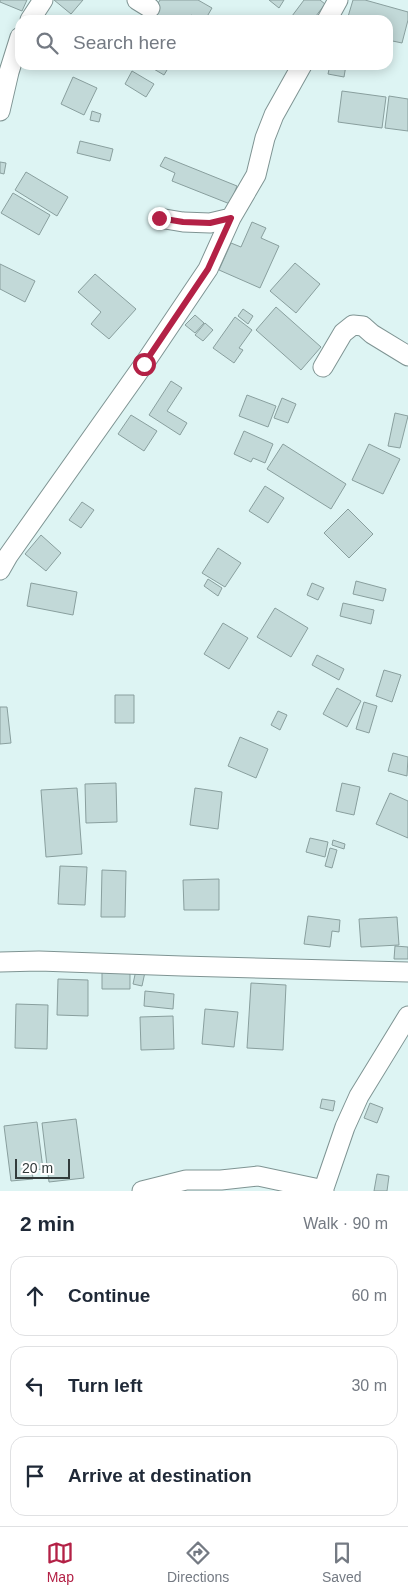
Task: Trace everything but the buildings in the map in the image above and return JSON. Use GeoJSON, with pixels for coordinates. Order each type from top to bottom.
{"type":"FeatureCollection","features":[{"type":"Feature","properties":{"kind":"street"},"geometry":{"type":"LineString","coordinates":[[33,15],[43,0]]}},
{"type":"Feature","properties":{"kind":"street"},"geometry":{"type":"LineString","coordinates":[[330,15],[338,0]]}},
{"type":"Feature","properties":{"kind":"street"},"geometry":{"type":"LineString","coordinates":[[0,111],[15,53]]}},
{"type":"Feature","properties":{"kind":"street"},"geometry":{"type":"LineString","coordinates":[[0,570],[208,269],[231,218],[256,175],[264,138],[274,115],[299,70]]}},
{"type":"Feature","properties":{"kind":"street"},"geometry":{"type":"LineString","coordinates":[[159,218],[183,222],[210,223],[231,218]]}},
{"type":"Feature","properties":{"kind":"street"},"geometry":{"type":"LineString","coordinates":[[323,367],[343,333],[353,325],[363,326],[372,334],[408,356]]}},
{"type":"Feature","properties":{"kind":"street"},"geometry":{"type":"LineString","coordinates":[[0,962],[39,961],[408,972]]}},
{"type":"Feature","properties":{"kind":"street"},"geometry":{"type":"LineString","coordinates":[[142,1191],[186,1180],[221,1180],[258,1176],[323,1191],[345,1127],[359,1096],[386,1049],[408,1016]]}},
{"type":"Feature","properties":{"kind":"route"},"geometry":{"type":"LineString","coordinates":[[144,364],[208,269],[231,218],[210,223],[183,222],[159,218]]}}]}
